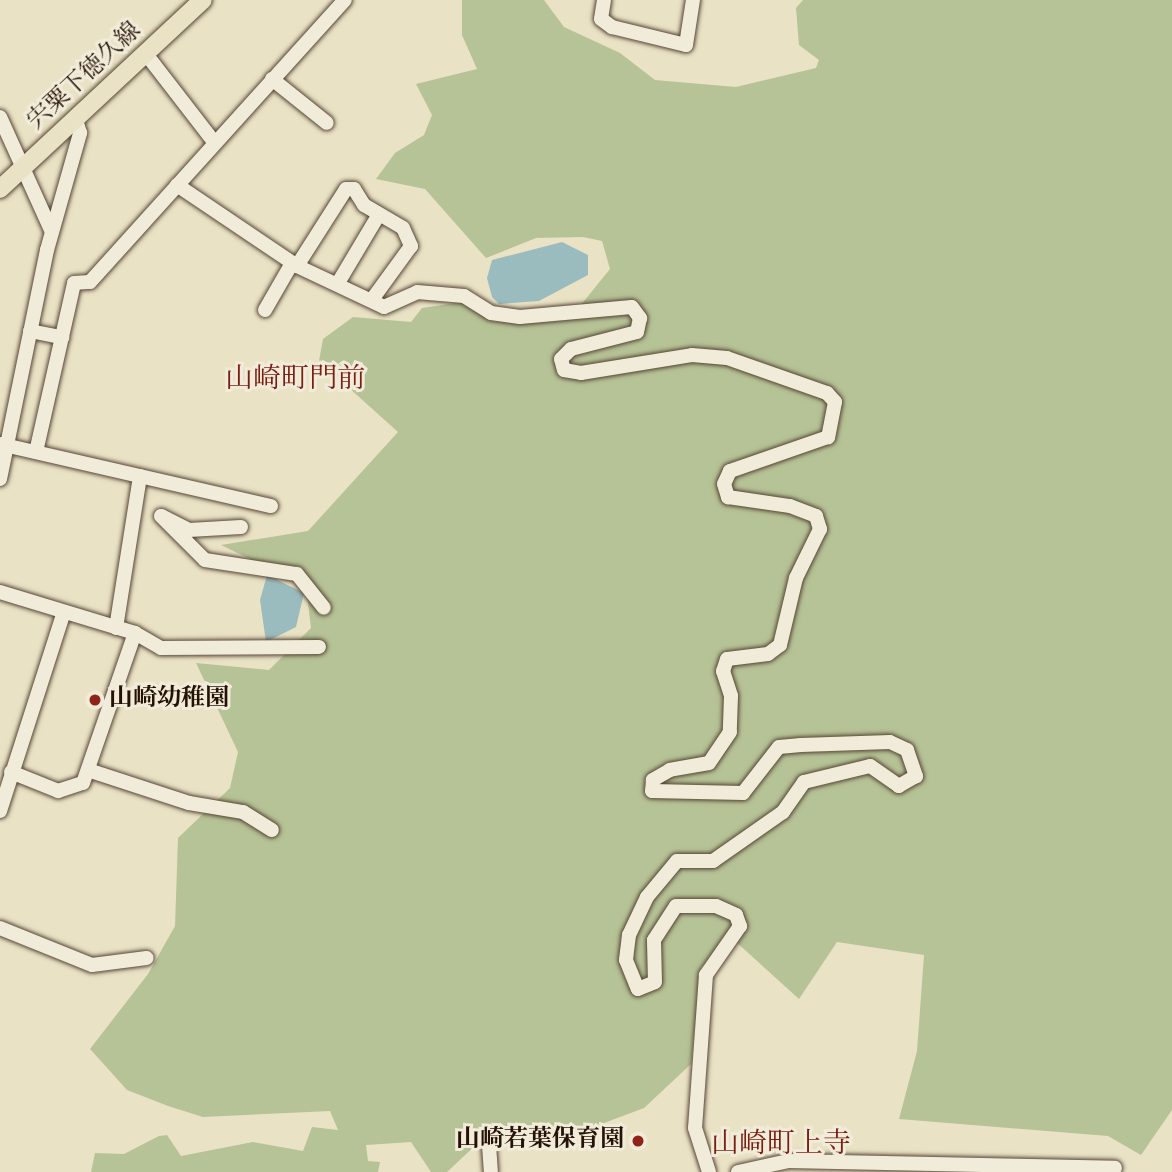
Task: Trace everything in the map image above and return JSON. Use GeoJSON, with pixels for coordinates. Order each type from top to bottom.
{"type":"FeatureCollection","features":[{"type":"Feature","properties":{"kind":"main road","name":"宍粟下徳久線"},"geometry":{"type":"LineString","coordinates":[[0,189],[202,0]]}},
{"type":"Feature","properties":{"kind":"street"},"geometry":{"type":"LineString","coordinates":[[36,452],[74,283],[90,282],[345,0]]}},
{"type":"Feature","properties":{"kind":"street"},"geometry":{"type":"LineString","coordinates":[[604,0],[601,19],[611,27],[686,45],[693,0]]}},
{"type":"Feature","properties":{"kind":"street"},"geometry":{"type":"LineString","coordinates":[[146,54],[214,142]]}},
{"type":"Feature","properties":{"kind":"street"},"geometry":{"type":"LineString","coordinates":[[272,79],[327,123]]}},
{"type":"Feature","properties":{"kind":"street"},"geometry":{"type":"LineString","coordinates":[[0,117],[52,232]]}},
{"type":"Feature","properties":{"kind":"street"},"geometry":{"type":"LineString","coordinates":[[0,479],[4,445],[52,232],[80,133],[76,120]]}},
{"type":"Feature","properties":{"kind":"street"},"geometry":{"type":"LineString","coordinates":[[177,186],[294,264],[374,297],[384,307],[417,292],[464,296],[491,313],[520,317],[632,307],[640,318],[637,332],[571,349],[561,359],[564,370],[581,373],[692,355],[727,358],[827,393],[835,402],[828,437],[730,471],[724,484],[728,497],[790,506],[816,516],[820,529],[796,579],[780,645],[768,653],[727,659],[723,670],[731,696],[730,732],[709,763],[670,770],[653,780],[652,791],[743,793],[779,747],[890,742],[907,750],[916,776],[899,786],[870,766],[804,782],[783,812],[713,861],[677,861],[647,897],[629,935],[626,960],[638,989],[654,982],[654,940],[676,906],[716,906],[736,915],[740,926],[716,952],[706,975],[695,1128],[709,1172]]}},
{"type":"Feature","properties":{"kind":"street"},"geometry":{"type":"LineString","coordinates":[[265,310],[346,190],[354,189],[378,216],[403,228],[411,246],[374,297]]}},
{"type":"Feature","properties":{"kind":"street"},"geometry":{"type":"LineString","coordinates":[[338,283],[378,216]]}},
{"type":"Feature","properties":{"kind":"street"},"geometry":{"type":"LineString","coordinates":[[30,331],[62,337]]}},
{"type":"Feature","properties":{"kind":"street"},"geometry":{"type":"LineString","coordinates":[[4,445],[271,506]]}},
{"type":"Feature","properties":{"kind":"street"},"geometry":{"type":"LineString","coordinates":[[116,628],[140,476]]}},
{"type":"Feature","properties":{"kind":"street"},"geometry":{"type":"LineString","coordinates":[[241,527],[189,530],[161,516],[205,560],[297,573],[324,608]]}},
{"type":"Feature","properties":{"kind":"street"},"geometry":{"type":"LineString","coordinates":[[0,592],[135,633],[161,648],[187,652],[319,647]]}},
{"type":"Feature","properties":{"kind":"street"},"geometry":{"type":"LineString","coordinates":[[0,811],[64,612]]}},
{"type":"Feature","properties":{"kind":"street"},"geometry":{"type":"LineString","coordinates":[[11,772],[58,791],[83,783],[91,771],[135,633]]}},
{"type":"Feature","properties":{"kind":"street"},"geometry":{"type":"LineString","coordinates":[[91,771],[189,803],[243,812],[272,830]]}},
{"type":"Feature","properties":{"kind":"street"},"geometry":{"type":"LineString","coordinates":[[0,928],[92,965],[147,958]]}},
{"type":"Feature","properties":{"kind":"street"},"geometry":{"type":"LineString","coordinates":[[489,1145],[491,1172]]}},
{"type":"Feature","properties":{"kind":"street"},"geometry":{"type":"LineString","coordinates":[[738,1172],[788,1161],[1115,1168]]}},
{"type":"Feature","properties":{"kind":"green space"},"geometry":{"type":"Polygon","coordinates":[[[462,0],[544,0],[564,27],[620,53],[655,80],[736,87],[816,68],[819,60],[799,45],[796,8],[803,0],[1172,0],[1172,1110],[1141,1155],[1108,1136],[899,1119],[917,1051],[924,955],[837,942],[799,999],[735,941],[701,967],[691,1064],[644,1108],[588,1129],[479,1142],[447,1172],[431,1172],[411,1142],[366,1145],[368,1161],[380,1162],[378,1172],[91,1172],[95,1153],[124,1154],[159,1136],[167,1135],[181,1156],[253,1142],[303,1151],[312,1127],[338,1130],[330,1111],[203,1117],[168,1106],[127,1090],[90,1049],[148,974],[175,926],[178,838],[230,788],[238,752],[196,663],[269,670],[311,628],[306,586],[221,545],[308,531],[398,432],[319,361],[323,339],[353,317],[411,322],[422,308],[476,300],[484,313],[580,306],[610,269],[602,241],[583,237],[536,238],[486,258],[425,189],[376,179],[395,153],[424,135],[432,115],[416,84],[477,69],[462,35],[462,0]]]}},
{"type":"Feature","properties":{"kind":"water"},"geometry":{"type":"Polygon","coordinates":[[[562,242],[588,255],[588,275],[539,301],[499,304],[492,297],[487,278],[492,260],[562,242]]]}},
{"type":"Feature","properties":{"kind":"water"},"geometry":{"type":"Polygon","coordinates":[[[267,575],[304,593],[296,627],[266,642],[260,600],[267,575]]]}},
{"type":"Feature","properties":{"kind":"place","name":"山崎幼稚園"},"geometry":{"type":"Point","coordinates":[95,700]}},
{"type":"Feature","properties":{"kind":"place","name":"山崎若葉保育園"},"geometry":{"type":"Point","coordinates":[638,1141]}},
{"type":"Feature","properties":{"kind":"district","name":"山崎町門前"},"geometry":{"type":"Point","coordinates":[295,380]}},
{"type":"Feature","properties":{"kind":"district","name":"山崎町上寺"},"geometry":{"type":"Point","coordinates":[781,1145]}}]}
